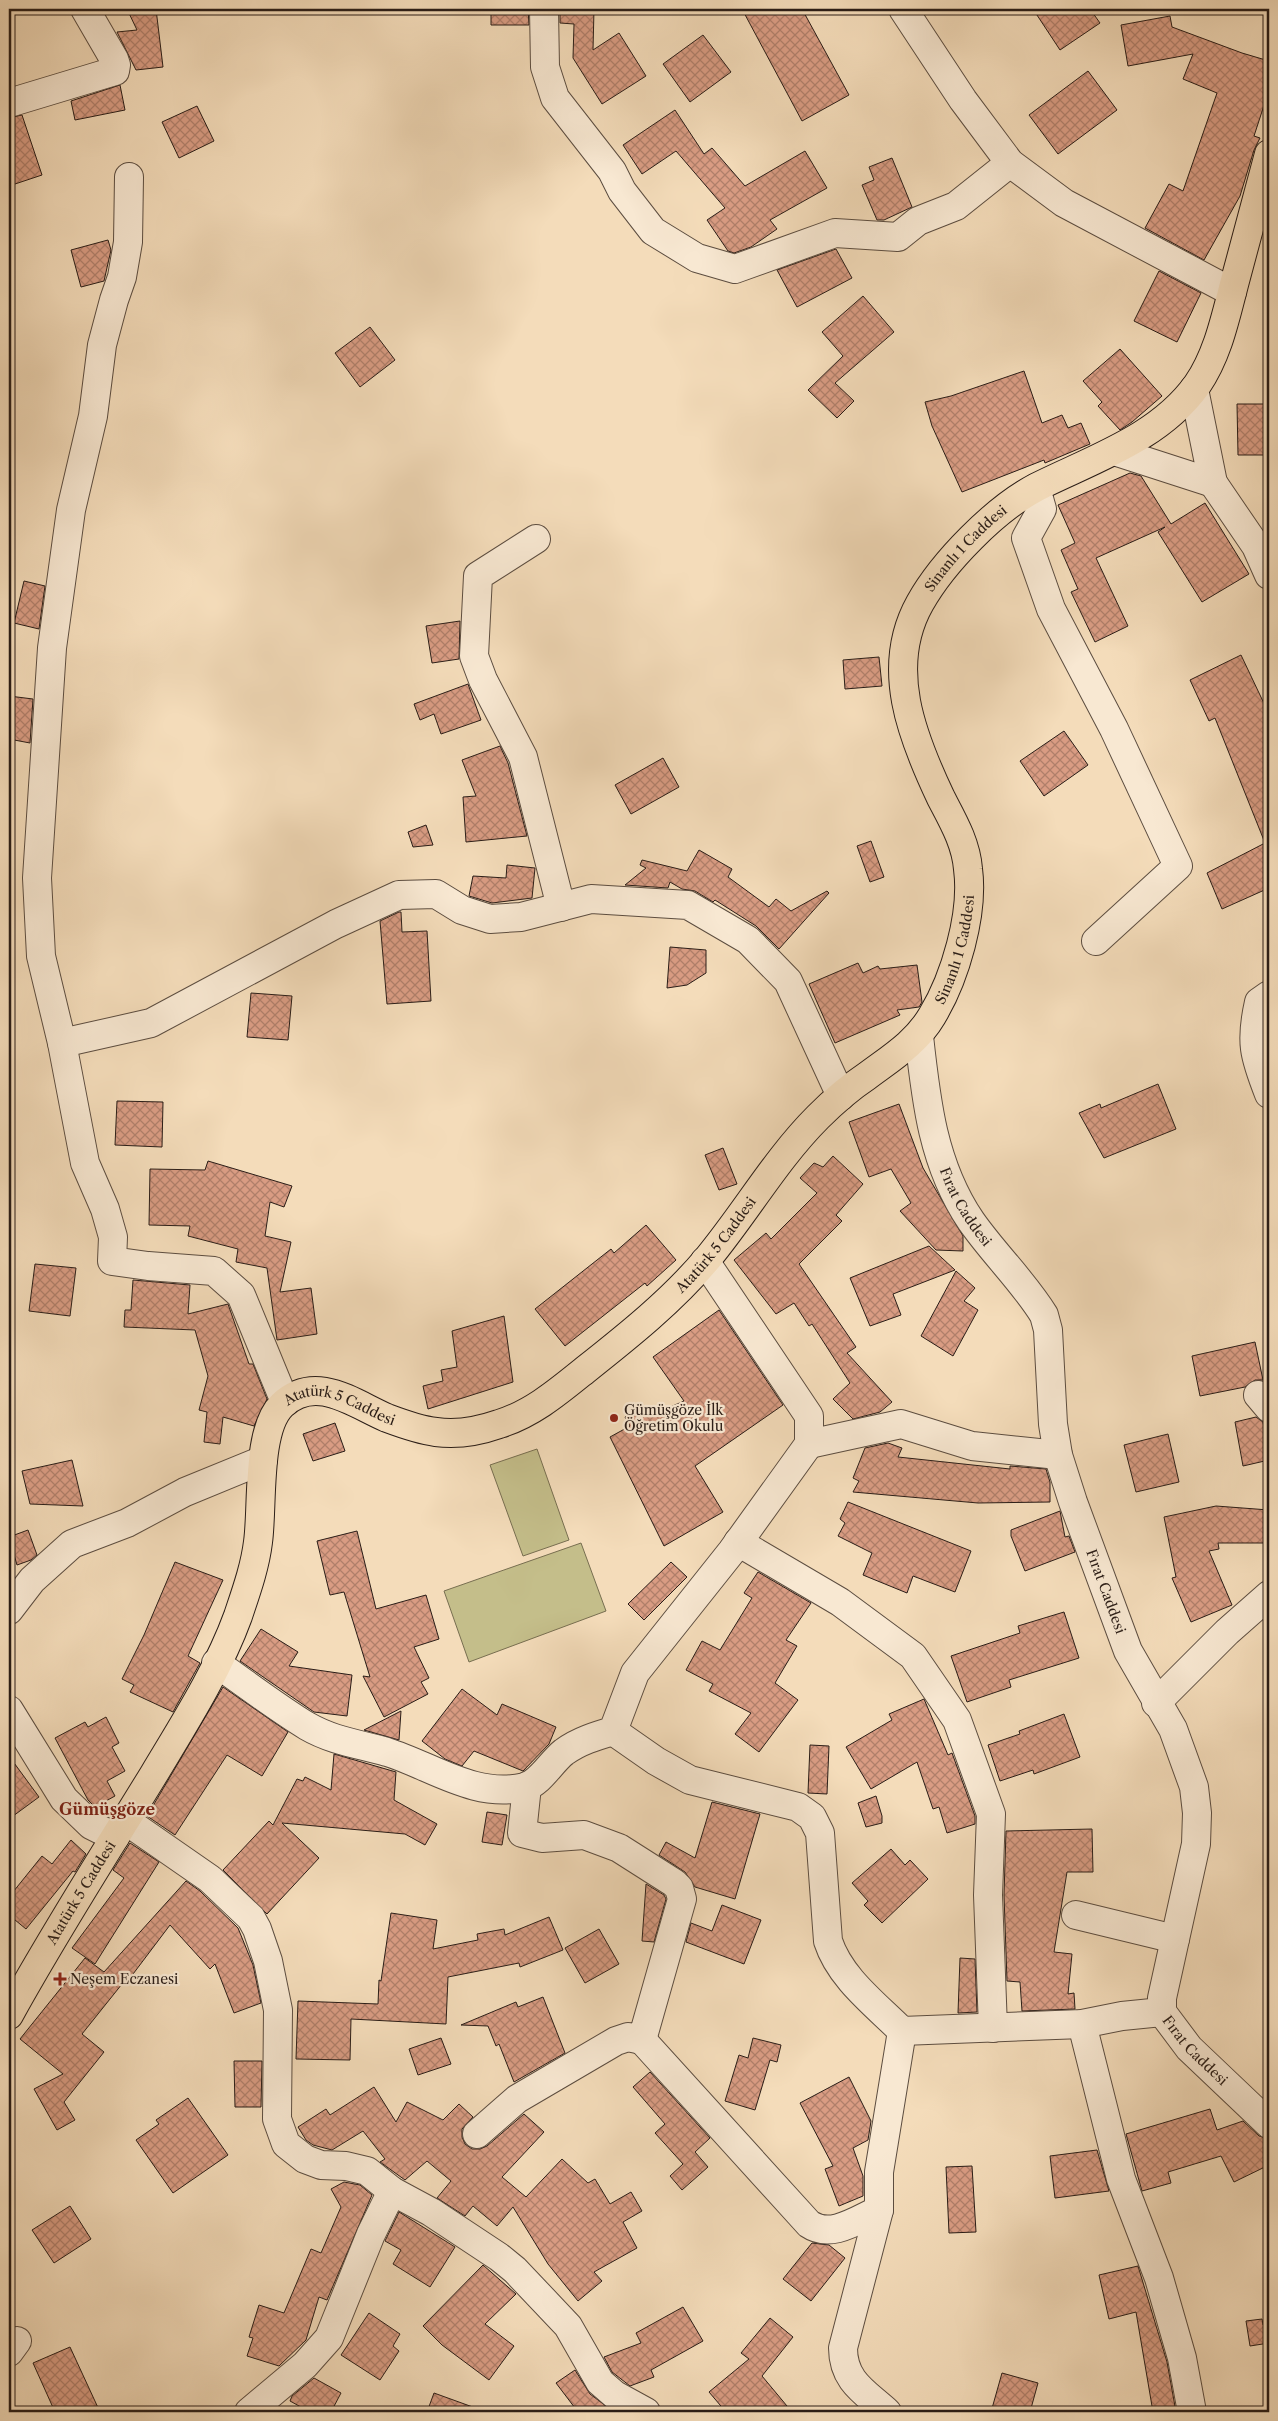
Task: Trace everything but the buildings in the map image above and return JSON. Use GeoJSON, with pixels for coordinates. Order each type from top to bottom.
{"type":"FeatureCollection","features":[{"type":"Feature","properties":{"kind":"main road","name":"Sinanlı 1 Caddesi"},"geometry":{"type":"LineString","coordinates":[[919,1036],[934,1014],[952,970],[962,937],[969,896],[969,870],[965,850],[955,824],[919,749],[910,722],[904,693],[905,645],[918,607],[951,563],[995,516],[1036,488],[1114,451],[1142,435],[1194,389],[1219,342],[1269,154]]}},
{"type":"Feature","properties":{"kind":"main road","name":"Atatürk 5 Caddesi"},"geometry":{"type":"LineString","coordinates":[[9,2015],[172,1744],[216,1663],[236,1621],[258,1544],[264,1460],[269,1427],[275,1413],[284,1402],[302,1394],[327,1392],[340,1395],[383,1416],[436,1432],[475,1430],[510,1421],[535,1408],[615,1346],[658,1309],[705,1261],[782,1159],[813,1122],[841,1096],[896,1056],[919,1036]]}},
{"type":"Feature","properties":{"kind":"street"},"geometry":{"type":"LineString","coordinates":[[9,103],[115,71],[114,59],[85,9]]}},
{"type":"Feature","properties":{"kind":"street"},"geometry":{"type":"LineString","coordinates":[[544,9],[545,67],[555,98],[612,171],[622,191],[653,231],[697,258],[735,268],[835,233],[898,237],[918,221],[956,206],[1010,163]]}},
{"type":"Feature","properties":{"kind":"street"},"geometry":{"type":"LineString","coordinates":[[903,9],[963,100],[1010,163],[1064,203],[1232,292]]}},
{"type":"Feature","properties":{"kind":"street"},"geometry":{"type":"LineString","coordinates":[[129,178],[128,242],[122,277],[102,345],[93,416],[71,510],[52,648],[37,878],[41,956],[62,1043],[85,1163],[105,1209],[113,1237],[112,1261],[214,1271],[241,1295],[284,1402]]}},
{"type":"Feature","properties":{"kind":"street"},"geometry":{"type":"LineString","coordinates":[[1194,389],[1213,483],[1262,544],[1269,574]]}},
{"type":"Feature","properties":{"kind":"street"},"geometry":{"type":"LineString","coordinates":[[1114,451],[1213,483]]}},
{"type":"Feature","properties":{"kind":"street"},"geometry":{"type":"LineString","coordinates":[[1036,488],[1042,508],[1026,538],[1052,609],[1114,728],[1178,866],[1096,941]]}},
{"type":"Feature","properties":{"kind":"street"},"geometry":{"type":"LineString","coordinates":[[536,540],[478,576],[474,656],[483,680],[523,757],[561,906]]}},
{"type":"Feature","properties":{"kind":"street"},"geometry":{"type":"LineString","coordinates":[[62,1043],[151,1024],[336,924],[399,895],[436,894],[462,910],[490,919],[521,917],[591,899],[688,905],[748,940],[788,981],[841,1096]]}},
{"type":"Feature","properties":{"kind":"street"},"geometry":{"type":"LineString","coordinates":[[1269,995],[1260,1002],[1253,1032],[1258,1065],[1269,1094]]}},
{"type":"Feature","properties":{"kind":"street","name":"Fırat Caddesi"},"geometry":{"type":"LineString","coordinates":[[919,1036],[931,1127],[937,1152],[952,1188],[971,1222],[1044,1315],[1048,1330],[1053,1424],[1058,1455],[1109,1606],[1128,1651],[1156,1703],[1173,1729],[1194,1787],[1196,1844],[1162,1998],[1162,2012],[1189,2048],[1269,2124]]}},
{"type":"Feature","properties":{"kind":"street"},"geometry":{"type":"LineString","coordinates":[[613,1731],[635,1673],[738,1542],[809,1444],[809,1416],[705,1261]]}},
{"type":"Feature","properties":{"kind":"street"},"geometry":{"type":"LineString","coordinates":[[809,1444],[901,1424],[972,1446],[1058,1455]]}},
{"type":"Feature","properties":{"kind":"street"},"geometry":{"type":"LineString","coordinates":[[9,1610],[32,1580],[72,1544],[127,1523],[185,1492],[264,1460]]}},
{"type":"Feature","properties":{"kind":"street"},"geometry":{"type":"LineString","coordinates":[[738,1542],[840,1602],[913,1656],[957,1720],[991,1814],[988,1895],[993,2028]]}},
{"type":"Feature","properties":{"kind":"street"},"geometry":{"type":"LineString","coordinates":[[1156,1703],[1227,1632],[1269,1595]]}},
{"type":"Feature","properties":{"kind":"street"},"geometry":{"type":"LineString","coordinates":[[216,1663],[308,1726],[343,1742],[387,1752],[471,1785],[509,1789],[527,1786],[538,1779],[563,1753],[590,1738],[613,1731]]}},
{"type":"Feature","properties":{"kind":"street"},"geometry":{"type":"LineString","coordinates":[[9,1710],[64,1799],[91,1825],[120,1829],[210,1879],[251,1918],[264,1944],[278,2010],[277,2119],[286,2144],[305,2159],[321,2165],[346,2166],[367,2171],[392,2191],[431,2212],[508,2263],[568,2326],[600,2382],[615,2395],[646,2412]]}},
{"type":"Feature","properties":{"kind":"street"},"geometry":{"type":"LineString","coordinates":[[613,1731],[662,1765],[690,1780],[798,1807],[812,1817],[820,1833],[828,1941],[832,1953],[845,1973],[902,2031],[1082,2024],[1162,2012]]}},
{"type":"Feature","properties":{"kind":"street"},"geometry":{"type":"LineString","coordinates":[[527,1786],[522,1833],[542,1838],[584,1835],[619,1848],[679,1888],[682,1899],[642,2040]]}},
{"type":"Feature","properties":{"kind":"street"},"geometry":{"type":"LineString","coordinates":[[1076,1915],[1175,1939]]}},
{"type":"Feature","properties":{"kind":"street"},"geometry":{"type":"LineString","coordinates":[[1082,2024],[1121,2179],[1159,2278],[1182,2358],[1192,2412]]}},
{"type":"Feature","properties":{"kind":"street"},"geometry":{"type":"LineString","coordinates":[[887,2412],[854,2383],[847,2374],[843,2361],[843,2348],[878,2210],[879,2172],[902,2031]]}},
{"type":"Feature","properties":{"kind":"street"},"geometry":{"type":"LineString","coordinates":[[477,2134],[517,2099],[616,2041],[628,2037],[642,2040],[809,2224],[817,2229],[833,2230],[878,2210]]}},
{"type":"Feature","properties":{"kind":"street"},"geometry":{"type":"LineString","coordinates":[[249,2412],[305,2365],[329,2338],[371,2234],[392,2191]]}},
{"type":"Feature","properties":{"kind":"shaded area"},"geometry":{"type":"Polygon","coordinates":[[[537,1449],[569,1540],[523,1556],[490,1465],[537,1449]]]}},
{"type":"Feature","properties":{"kind":"shaded area"},"geometry":{"type":"Polygon","coordinates":[[[581,1543],[606,1611],[469,1662],[444,1591],[581,1543]]]}},
{"type":"Feature","properties":{"kind":"place","name":"Gümüşgöze İlk Öğretim Okulu"},"geometry":{"type":"Point","coordinates":[614,1418]}},
{"type":"Feature","properties":{"kind":"place","name":"Neşem Eczanesi"},"geometry":{"type":"Point","coordinates":[60,1979]}},
{"type":"Feature","properties":{"kind":"district","name":"Gümüşgöze"},"geometry":{"type":"Point","coordinates":[107,1809]}}]}
